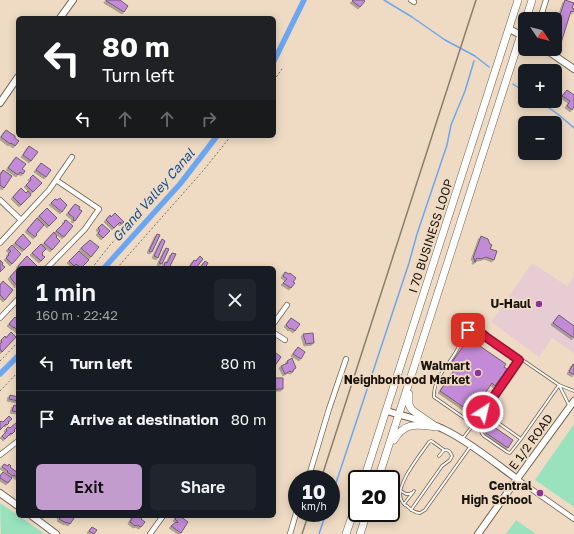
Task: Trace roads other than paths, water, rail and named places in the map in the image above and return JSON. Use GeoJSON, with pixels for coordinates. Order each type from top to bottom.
{"type":"FeatureCollection","features":[{"type":"Feature","properties":{"kind":"main road"},"geometry":{"type":"LineString","coordinates":[[61,16],[73,0]]}},
{"type":"Feature","properties":{"kind":"main road","name":"I 70 BUSINESS LOOP"},"geometry":{"type":"LineString","coordinates":[[367,470],[518,0]]}},
{"type":"Feature","properties":{"kind":"main road"},"geometry":{"type":"LineString","coordinates":[[528,12],[532,0]]}},
{"type":"Feature","properties":{"kind":"main road"},"geometry":{"type":"LineString","coordinates":[[509,29],[518,34]]}},
{"type":"Feature","properties":{"kind":"main road","name":"I 70 BUSINESS LOOP"},"geometry":{"type":"LineString","coordinates":[[381,470],[518,51]]}},
{"type":"Feature","properties":{"kind":"main road"},"geometry":{"type":"LineString","coordinates":[[555,56],[574,69]]}},
{"type":"Feature","properties":{"kind":"main road"},"geometry":{"type":"LineString","coordinates":[[0,103],[16,80]]}},
{"type":"Feature","properties":{"kind":"main road"},"geometry":{"type":"LineString","coordinates":[[416,361],[409,391],[410,408],[437,427],[462,440],[517,479]]}},
{"type":"Feature","properties":{"kind":"main road","name":"E 1/2 ROAD"},"geometry":{"type":"LineString","coordinates":[[478,534],[574,402]]}},
{"type":"Feature","properties":{"kind":"main road"},"geometry":{"type":"LineString","coordinates":[[387,411],[437,427]]}},
{"type":"Feature","properties":{"kind":"main road"},"geometry":{"type":"LineString","coordinates":[[381,470],[397,434],[404,428],[417,424],[437,427]]}},
{"type":"Feature","properties":{"kind":"main road"},"geometry":{"type":"LineString","coordinates":[[0,493],[16,505]]}},
{"type":"Feature","properties":{"kind":"main road"},"geometry":{"type":"LineString","coordinates":[[35,518],[54,533]]}},
{"type":"Feature","properties":{"kind":"main road"},"geometry":{"type":"LineString","coordinates":[[346,534],[350,522]]}},
{"type":"Feature","properties":{"kind":"main road"},"geometry":{"type":"LineString","coordinates":[[360,534],[364,522]]}},
{"type":"Feature","properties":{"kind":"street"},"geometry":{"type":"LineString","coordinates":[[542,12],[546,0]]}},
{"type":"Feature","properties":{"kind":"street"},"geometry":{"type":"LineString","coordinates":[[0,243],[49,190],[72,157]]}},
{"type":"Feature","properties":{"kind":"street"},"geometry":{"type":"LineString","coordinates":[[50,266],[85,229],[99,209],[56,180]]}},
{"type":"Feature","properties":{"kind":"street"},"geometry":{"type":"LineString","coordinates":[[0,200],[21,220]]}},
{"type":"Feature","properties":{"kind":"street"},"geometry":{"type":"LineString","coordinates":[[0,318],[16,301]]}},
{"type":"Feature","properties":{"kind":"street"},"geometry":{"type":"LineString","coordinates":[[276,320],[286,306]]}},
{"type":"Feature","properties":{"kind":"street"},"geometry":{"type":"LineString","coordinates":[[276,334],[285,340]]}},
{"type":"Feature","properties":{"kind":"street"},"geometry":{"type":"LineString","coordinates":[[311,470],[346,359]]}},
{"type":"Feature","properties":{"kind":"street"},"geometry":{"type":"LineString","coordinates":[[0,455],[16,443]]}},
{"type":"Feature","properties":{"kind":"street"},"geometry":{"type":"LineString","coordinates":[[517,479],[574,519]]}},
{"type":"Feature","properties":{"kind":"street"},"geometry":{"type":"LineString","coordinates":[[150,534],[162,518]]}},
{"type":"Feature","properties":{"kind":"street"},"geometry":{"type":"LineString","coordinates":[[290,534],[294,522]]}},
{"type":"Feature","properties":{"kind":"lane"},"geometry":{"type":"LineString","coordinates":[[559,384],[510,453],[484,436],[480,429],[434,397],[437,380],[455,354],[468,330],[472,328],[476,329],[519,360],[524,360],[559,384],[574,391]]}},
{"type":"Feature","properties":{"kind":"lane"},"geometry":{"type":"LineString","coordinates":[[462,440],[519,360]]}},
{"type":"Feature","properties":{"kind":"lane"},"geometry":{"type":"LineString","coordinates":[[559,384],[570,407]]}},
{"type":"Feature","properties":{"kind":"lane"},"geometry":{"type":"LineString","coordinates":[[483,412],[521,439]]}},
{"type":"Feature","properties":{"kind":"lane"},"geometry":{"type":"LineString","coordinates":[[480,429],[484,428],[492,418]]}},
{"type":"Feature","properties":{"kind":"lane"},"geometry":{"type":"LineString","coordinates":[[411,510],[442,466],[450,460],[452,456],[448,450],[444,450],[432,442],[429,442],[406,476],[401,491],[400,499],[404,504],[411,510],[416,513],[420,513],[425,510],[470,446]]}},
{"type":"Feature","properties":{"kind":"lane"},"geometry":{"type":"LineString","coordinates":[[438,456],[444,450]]}},
{"type":"Feature","properties":{"kind":"lane"},"geometry":{"type":"LineString","coordinates":[[401,491],[406,494],[410,494],[414,491],[404,504]]}},
{"type":"Feature","properties":{"kind":"waterway","name":"Grand Valley Canal"},"geometry":{"type":"LineString","coordinates":[[276,57],[304,0]]}},
{"type":"Feature","properties":{"kind":"waterway"},"geometry":{"type":"LineString","coordinates":[[384,0],[445,40],[475,56],[489,67]]}},
{"type":"Feature","properties":{"kind":"waterway"},"geometry":{"type":"LineString","coordinates":[[340,471],[447,145],[451,125],[465,91],[474,61]]}},
{"type":"Feature","properties":{"kind":"waterway"},"geometry":{"type":"LineString","coordinates":[[513,84],[518,87]]}},
{"type":"Feature","properties":{"kind":"waterway"},"geometry":{"type":"LineString","coordinates":[[549,108],[574,128]]}},
{"type":"Feature","properties":{"kind":"waterway","name":"Grand Valley Canal"},"geometry":{"type":"LineString","coordinates":[[106,266],[180,184],[215,138]]}},
{"type":"Feature","properties":{"kind":"waterway","name":"Grand Valley Canal"},"geometry":{"type":"LineString","coordinates":[[0,374],[16,358]]}},
{"type":"Feature","properties":{"kind":"waterway"},"geometry":{"type":"LineString","coordinates":[[319,534],[323,522]]}},
{"type":"Feature","properties":{"kind":"railway"},"geometry":{"type":"LineString","coordinates":[[324,470],[476,0]]}},
{"type":"Feature","properties":{"kind":"railway"},"geometry":{"type":"LineString","coordinates":[[302,534],[306,522]]}},
{"type":"Feature","properties":{"kind":"place","name":"U-Haul"},"geometry":{"type":"Point","coordinates":[539,304]}},
{"type":"Feature","properties":{"kind":"place","name":"Walmart Neighborhood Market"},"geometry":{"type":"Point","coordinates":[478,373]}},
{"type":"Feature","properties":{"kind":"place","name":"Central High School"},"geometry":{"type":"Point","coordinates":[540,493]}}]}
